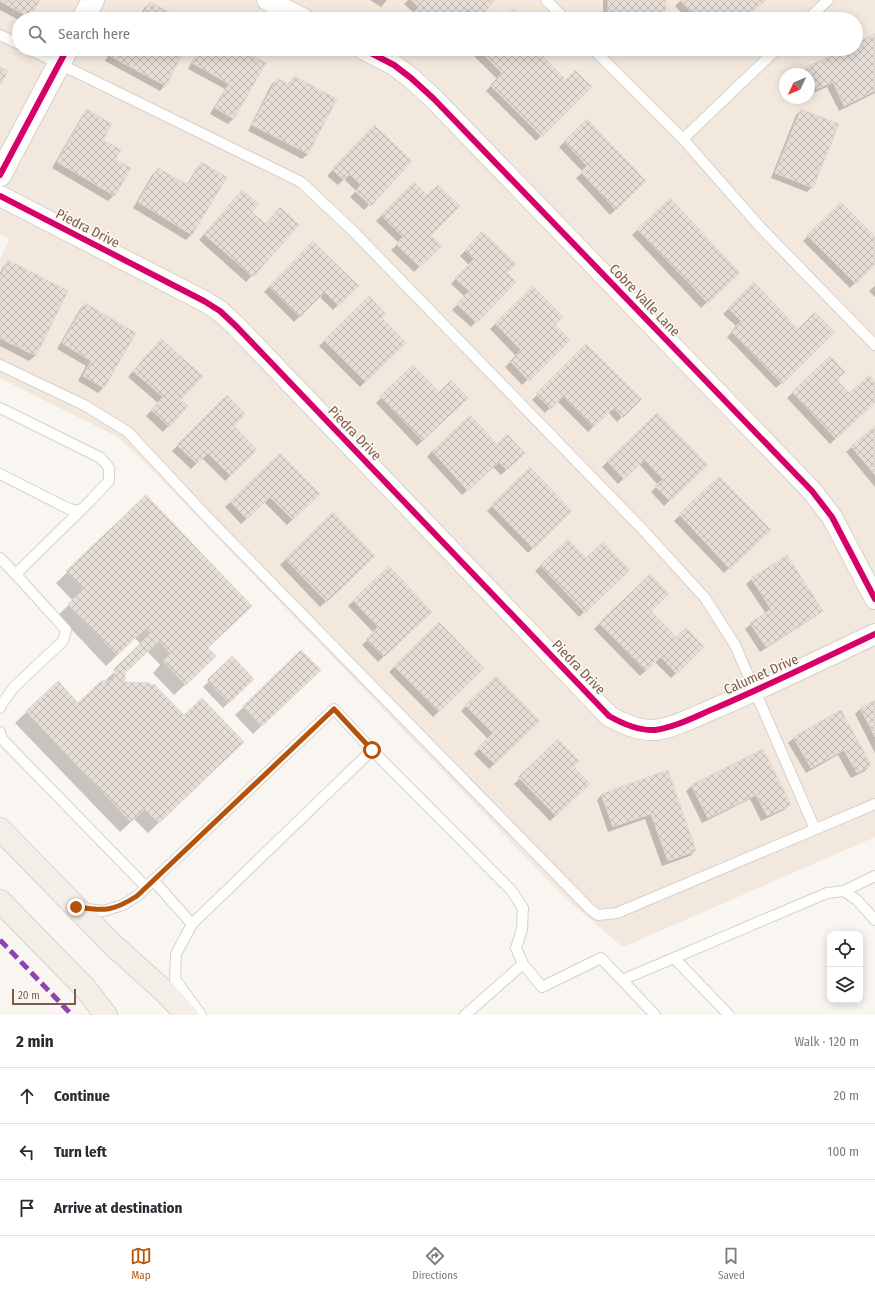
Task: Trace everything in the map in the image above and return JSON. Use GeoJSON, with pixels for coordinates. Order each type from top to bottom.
{"type":"FeatureCollection","features":[{"type":"Feature","properties":{"kind":"main road"},"geometry":{"type":"LineString","coordinates":[[0,829],[112,945],[164,991],[187,1015]]}},
{"type":"Feature","properties":{"kind":"main road"},"geometry":{"type":"LineString","coordinates":[[0,902],[85,988],[106,1015]]}},
{"type":"Feature","properties":{"kind":"street"},"geometry":{"type":"LineString","coordinates":[[87,12],[93,0]]}},
{"type":"Feature","properties":{"kind":"street"},"geometry":{"type":"LineString","coordinates":[[267,0],[290,12]]}},
{"type":"Feature","properties":{"kind":"street"},"geometry":{"type":"LineString","coordinates":[[0,175],[63,56]]}},
{"type":"Feature","properties":{"kind":"street","name":"Cobre Valle Lane"},"geometry":{"type":"LineString","coordinates":[[377,56],[394,65],[434,99],[812,491],[832,517],[875,599]]}},
{"type":"Feature","properties":{"kind":"street","name":"Piedra Drive"},"geometry":{"type":"LineString","coordinates":[[0,196],[204,301],[220,311],[248,338],[610,716],[623,724],[655,730]]}},
{"type":"Feature","properties":{"kind":"street","name":"Calumet Drive"},"geometry":{"type":"LineString","coordinates":[[655,730],[678,724],[756,691],[875,634]]}},
{"type":"Feature","properties":{"kind":"lane"},"geometry":{"type":"LineString","coordinates":[[546,0],[558,12]]}},
{"type":"Feature","properties":{"kind":"lane"},"geometry":{"type":"LineString","coordinates":[[815,12],[828,0]]}},
{"type":"Feature","properties":{"kind":"lane"},"geometry":{"type":"LineString","coordinates":[[0,35],[12,41]]}},
{"type":"Feature","properties":{"kind":"lane"},"geometry":{"type":"LineString","coordinates":[[63,56],[302,182],[352,230],[645,532],[705,598],[735,645],[815,829]]}},
{"type":"Feature","properties":{"kind":"lane"},"geometry":{"type":"LineString","coordinates":[[600,56],[683,139],[762,229],[875,345]]}},
{"type":"Feature","properties":{"kind":"lane"},"geometry":{"type":"LineString","coordinates":[[683,139],[770,56]]}},
{"type":"Feature","properties":{"kind":"lane"},"geometry":{"type":"LineString","coordinates":[[0,365],[86,406],[128,432],[209,519],[346,660],[590,909],[598,915],[617,913],[875,804]]}},
{"type":"Feature","properties":{"kind":"lane"},"geometry":{"type":"LineString","coordinates":[[0,408],[101,458],[109,468],[109,481],[16,574]]}},
{"type":"Feature","properties":{"kind":"lane"},"geometry":{"type":"LineString","coordinates":[[0,474],[69,510],[80,511]]}},
{"type":"Feature","properties":{"kind":"lane"},"geometry":{"type":"LineString","coordinates":[[0,558],[66,630],[63,640],[14,687],[0,708]]}},
{"type":"Feature","properties":{"kind":"lane"},"geometry":{"type":"LineString","coordinates":[[76,907],[103,911],[123,905],[137,896],[334,709],[372,750],[511,890],[524,908],[522,929],[516,948],[523,964],[542,987],[601,958],[655,1015]]}},
{"type":"Feature","properties":{"kind":"lane"},"geometry":{"type":"LineString","coordinates":[[0,732],[2,740],[192,924]]}},
{"type":"Feature","properties":{"kind":"lane"},"geometry":{"type":"LineString","coordinates":[[201,1015],[175,979],[176,954],[192,924],[372,750]]}},
{"type":"Feature","properties":{"kind":"lane"},"geometry":{"type":"LineString","coordinates":[[622,980],[827,893],[844,891],[875,876]]}},
{"type":"Feature","properties":{"kind":"lane"},"geometry":{"type":"LineString","coordinates":[[844,891],[857,900],[875,920]]}},
{"type":"Feature","properties":{"kind":"lane"},"geometry":{"type":"LineString","coordinates":[[674,958],[729,1015]]}},
{"type":"Feature","properties":{"kind":"lane"},"geometry":{"type":"LineString","coordinates":[[465,1015],[523,964]]}},
{"type":"Feature","properties":{"kind":"shaded area"},"geometry":{"type":"Polygon","coordinates":[[[0,0],[875,0],[875,837],[623,947],[566,899],[155,473],[118,437],[0,378],[0,258],[10,239],[0,234],[0,0]]]}},
{"type":"Feature","properties":{"kind":"building"},"geometry":{"type":"Polygon","coordinates":[[[40,0],[33,12],[19,12],[0,1],[40,0]]]}},
{"type":"Feature","properties":{"kind":"building"},"geometry":{"type":"Polygon","coordinates":[[[411,0],[495,0],[485,12],[471,12],[468,9],[466,12],[415,12],[419,7],[411,0]]]}},
{"type":"Feature","properties":{"kind":"building"},"geometry":{"type":"Polygon","coordinates":[[[608,0],[666,0],[665,12],[608,12],[608,0]]]}},
{"type":"Feature","properties":{"kind":"building"},"geometry":{"type":"Polygon","coordinates":[[[680,0],[766,0],[752,12],[691,12],[680,0]]]}},
{"type":"Feature","properties":{"kind":"building"},"geometry":{"type":"Polygon","coordinates":[[[150,2],[169,12],[144,12],[150,2]]]}},
{"type":"Feature","properties":{"kind":"building"},"geometry":{"type":"Polygon","coordinates":[[[875,34],[875,91],[844,106],[833,82],[817,89],[815,85],[815,68],[806,67],[829,56],[863,56],[863,40],[875,34]]]}},
{"type":"Feature","properties":{"kind":"building"},"geometry":{"type":"Polygon","coordinates":[[[110,56],[181,56],[166,86],[110,56]]]}},
{"type":"Feature","properties":{"kind":"building"},"geometry":{"type":"Polygon","coordinates":[[[196,56],[254,56],[266,63],[234,119],[215,108],[229,84],[192,63],[196,56]]]}},
{"type":"Feature","properties":{"kind":"building"},"geometry":{"type":"Polygon","coordinates":[[[485,56],[543,56],[566,80],[575,70],[592,87],[542,137],[490,85],[502,73],[485,56]]]}},
{"type":"Feature","properties":{"kind":"building"},"geometry":{"type":"Polygon","coordinates":[[[0,67],[8,71],[0,85],[0,67]]]}},
{"type":"Feature","properties":{"kind":"building"},"geometry":{"type":"Polygon","coordinates":[[[294,76],[337,99],[308,154],[252,125],[277,78],[289,85],[294,76]]]}},
{"type":"Feature","properties":{"kind":"building"},"geometry":{"type":"Polygon","coordinates":[[[87,109],[112,124],[103,140],[121,150],[115,159],[131,168],[115,196],[57,162],[87,109]]]}},
{"type":"Feature","properties":{"kind":"building"},"geometry":{"type":"Polygon","coordinates":[[[801,109],[839,124],[813,188],[775,173],[801,109]]]}},
{"type":"Feature","properties":{"kind":"building"},"geometry":{"type":"Polygon","coordinates":[[[587,119],[646,181],[616,210],[581,172],[587,166],[564,141],[587,119]]]}},
{"type":"Feature","properties":{"kind":"building"},"geometry":{"type":"Polygon","coordinates":[[[374,125],[412,161],[371,206],[355,191],[361,185],[350,174],[344,180],[332,169],[374,125]]]}},
{"type":"Feature","properties":{"kind":"building"},"geometry":{"type":"Polygon","coordinates":[[[201,162],[227,177],[192,235],[138,202],[158,168],[188,185],[201,162]]]}},
{"type":"Feature","properties":{"kind":"building"},"geometry":{"type":"Polygon","coordinates":[[[414,182],[427,195],[438,185],[460,206],[431,235],[442,246],[420,267],[396,244],[403,237],[381,215],[414,182]]]}},
{"type":"Feature","properties":{"kind":"building"},"geometry":{"type":"Polygon","coordinates":[[[242,190],[259,204],[252,212],[266,224],[280,207],[299,225],[253,277],[204,234],[242,190]]]}},
{"type":"Feature","properties":{"kind":"building"},"geometry":{"type":"Polygon","coordinates":[[[670,198],[740,273],[708,303],[637,229],[670,198]]]}},
{"type":"Feature","properties":{"kind":"building"},"geometry":{"type":"Polygon","coordinates":[[[841,202],[875,237],[875,264],[856,284],[807,235],[841,202]]]}},
{"type":"Feature","properties":{"kind":"building"},"geometry":{"type":"Polygon","coordinates":[[[482,231],[516,264],[507,273],[516,282],[477,323],[457,304],[469,291],[455,278],[474,259],[465,250],[482,231]]]}},
{"type":"Feature","properties":{"kind":"building"},"geometry":{"type":"Polygon","coordinates":[[[313,241],[359,286],[339,306],[325,292],[300,317],[269,286],[313,241]]]}},
{"type":"Feature","properties":{"kind":"building"},"geometry":{"type":"Polygon","coordinates":[[[8,260],[68,291],[36,356],[0,338],[0,277],[8,260]]]}},
{"type":"Feature","properties":{"kind":"building"},"geometry":{"type":"Polygon","coordinates":[[[754,282],[798,329],[815,312],[835,332],[782,384],[731,331],[741,321],[728,308],[754,282]]]}},
{"type":"Feature","properties":{"kind":"building"},"geometry":{"type":"Polygon","coordinates":[[[533,286],[563,317],[555,325],[570,340],[529,381],[510,361],[521,350],[495,323],[533,286]]]}},
{"type":"Feature","properties":{"kind":"building"},"geometry":{"type":"Polygon","coordinates":[[[369,296],[386,314],[382,318],[406,343],[366,382],[324,340],[369,296]]]}},
{"type":"Feature","properties":{"kind":"building"},"geometry":{"type":"Polygon","coordinates":[[[85,303],[136,333],[104,388],[83,376],[91,361],[62,343],[85,303]]]}},
{"type":"Feature","properties":{"kind":"building"},"geometry":{"type":"Polygon","coordinates":[[[161,339],[203,376],[181,400],[188,406],[170,427],[151,410],[163,397],[133,371],[161,339]]]}},
{"type":"Feature","properties":{"kind":"building"},"geometry":{"type":"Polygon","coordinates":[[[586,344],[642,399],[623,418],[614,408],[594,427],[563,396],[551,409],[536,394],[586,344]]]}},
{"type":"Feature","properties":{"kind":"building"},"geometry":{"type":"Polygon","coordinates":[[[830,356],[845,372],[837,380],[849,393],[869,375],[875,382],[875,403],[836,439],[792,392],[830,356]]]}},
{"type":"Feature","properties":{"kind":"building"},"geometry":{"type":"Polygon","coordinates":[[[413,365],[439,392],[451,380],[468,398],[423,441],[380,396],[413,365]]]}},
{"type":"Feature","properties":{"kind":"building"},"geometry":{"type":"Polygon","coordinates":[[[227,395],[245,414],[234,426],[257,450],[231,476],[208,453],[197,464],[177,445],[227,395]]]}},
{"type":"Feature","properties":{"kind":"building"},"geometry":{"type":"Polygon","coordinates":[[[657,413],[708,465],[670,501],[655,486],[663,479],[645,460],[624,479],[607,461],[657,413]]]}},
{"type":"Feature","properties":{"kind":"building"},"geometry":{"type":"Polygon","coordinates":[[[470,415],[497,444],[507,434],[525,453],[507,470],[499,462],[468,491],[432,451],[470,415]]]}},
{"type":"Feature","properties":{"kind":"building"},"geometry":{"type":"Polygon","coordinates":[[[875,426],[875,475],[851,446],[875,426]]]}},
{"type":"Feature","properties":{"kind":"building"},"geometry":{"type":"Polygon","coordinates":[[[280,453],[320,494],[293,520],[270,497],[247,519],[230,501],[280,453]]]}},
{"type":"Feature","properties":{"kind":"building"},"geometry":{"type":"Polygon","coordinates":[[[530,467],[572,511],[534,549],[491,505],[530,467]]]}},
{"type":"Feature","properties":{"kind":"building"},"geometry":{"type":"Polygon","coordinates":[[[719,476],[771,530],[730,569],[679,514],[719,476]]]}},
{"type":"Feature","properties":{"kind":"building"},"geometry":{"type":"Polygon","coordinates":[[[146,495],[252,606],[208,648],[216,656],[186,685],[163,661],[171,654],[159,641],[125,673],[125,682],[149,683],[152,686],[154,684],[184,715],[202,698],[244,742],[159,823],[145,809],[131,822],[26,711],[58,681],[78,703],[101,681],[114,681],[114,669],[151,633],[146,628],[117,655],[68,604],[84,589],[66,571],[146,495]]]}},
{"type":"Feature","properties":{"kind":"building"},"geometry":{"type":"Polygon","coordinates":[[[333,512],[375,556],[327,602],[285,559],[333,512]]]}},
{"type":"Feature","properties":{"kind":"building"},"geometry":{"type":"Polygon","coordinates":[[[568,539],[586,558],[603,542],[630,570],[585,613],[540,565],[568,539]]]}},
{"type":"Feature","properties":{"kind":"building"},"geometry":{"type":"Polygon","coordinates":[[[787,555],[823,611],[766,647],[750,623],[771,609],[751,578],[787,555]]]}},
{"type":"Feature","properties":{"kind":"building"},"geometry":{"type":"Polygon","coordinates":[[[389,566],[432,612],[384,657],[366,639],[378,627],[353,600],[389,566]]]}},
{"type":"Feature","properties":{"kind":"building"},"geometry":{"type":"Polygon","coordinates":[[[650,574],[669,594],[651,611],[676,637],[686,628],[704,647],[677,674],[661,657],[646,671],[599,623],[650,574]]]}},
{"type":"Feature","properties":{"kind":"building"},"geometry":{"type":"Polygon","coordinates":[[[439,622],[484,668],[439,712],[394,666],[439,622]]]}},
{"type":"Feature","properties":{"kind":"building"},"geometry":{"type":"Polygon","coordinates":[[[301,650],[321,670],[262,726],[243,706],[301,650]]]}},
{"type":"Feature","properties":{"kind":"building"},"geometry":{"type":"Polygon","coordinates":[[[232,656],[254,679],[229,703],[207,680],[232,656]]]}},
{"type":"Feature","properties":{"kind":"building"},"geometry":{"type":"Polygon","coordinates":[[[496,676],[540,721],[495,764],[478,748],[493,733],[465,705],[496,676]]]}},
{"type":"Feature","properties":{"kind":"building"},"geometry":{"type":"Polygon","coordinates":[[[875,700],[875,737],[860,708],[875,700]]]}},
{"type":"Feature","properties":{"kind":"building"},"geometry":{"type":"Polygon","coordinates":[[[841,710],[871,765],[857,773],[844,750],[811,768],[793,737],[841,710]]]}},
{"type":"Feature","properties":{"kind":"building"},"geometry":{"type":"Polygon","coordinates":[[[558,739],[579,761],[574,767],[590,784],[556,816],[518,777],[558,739]]]}},
{"type":"Feature","properties":{"kind":"building"},"geometry":{"type":"Polygon","coordinates":[[[763,749],[791,805],[767,816],[756,795],[708,818],[691,785],[763,749]]]}},
{"type":"Feature","properties":{"kind":"building"},"geometry":{"type":"Polygon","coordinates":[[[668,770],[696,851],[668,861],[651,814],[613,827],[601,794],[668,770]]]}},
{"type":"Feature","properties":{"kind":"marked path"},"geometry":{"type":"LineString","coordinates":[[0,940],[72,1015]]}},
{"type":"Feature","properties":{"kind":"cycle path"},"geometry":{"type":"LineString","coordinates":[[0,175],[63,56]]}},
{"type":"Feature","properties":{"kind":"cycle path"},"geometry":{"type":"LineString","coordinates":[[377,56],[394,65],[434,99],[812,491],[832,517],[875,599]]}},
{"type":"Feature","properties":{"kind":"cycle path"},"geometry":{"type":"LineString","coordinates":[[0,196],[204,301],[220,311],[609,716],[614,719],[632,726],[649,730],[671,726],[758,689],[875,634]]}},
{"type":"Feature","properties":{"kind":"route"},"geometry":{"type":"LineString","coordinates":[[76,907],[103,911],[123,905],[137,896],[334,709],[372,750]]}}]}
